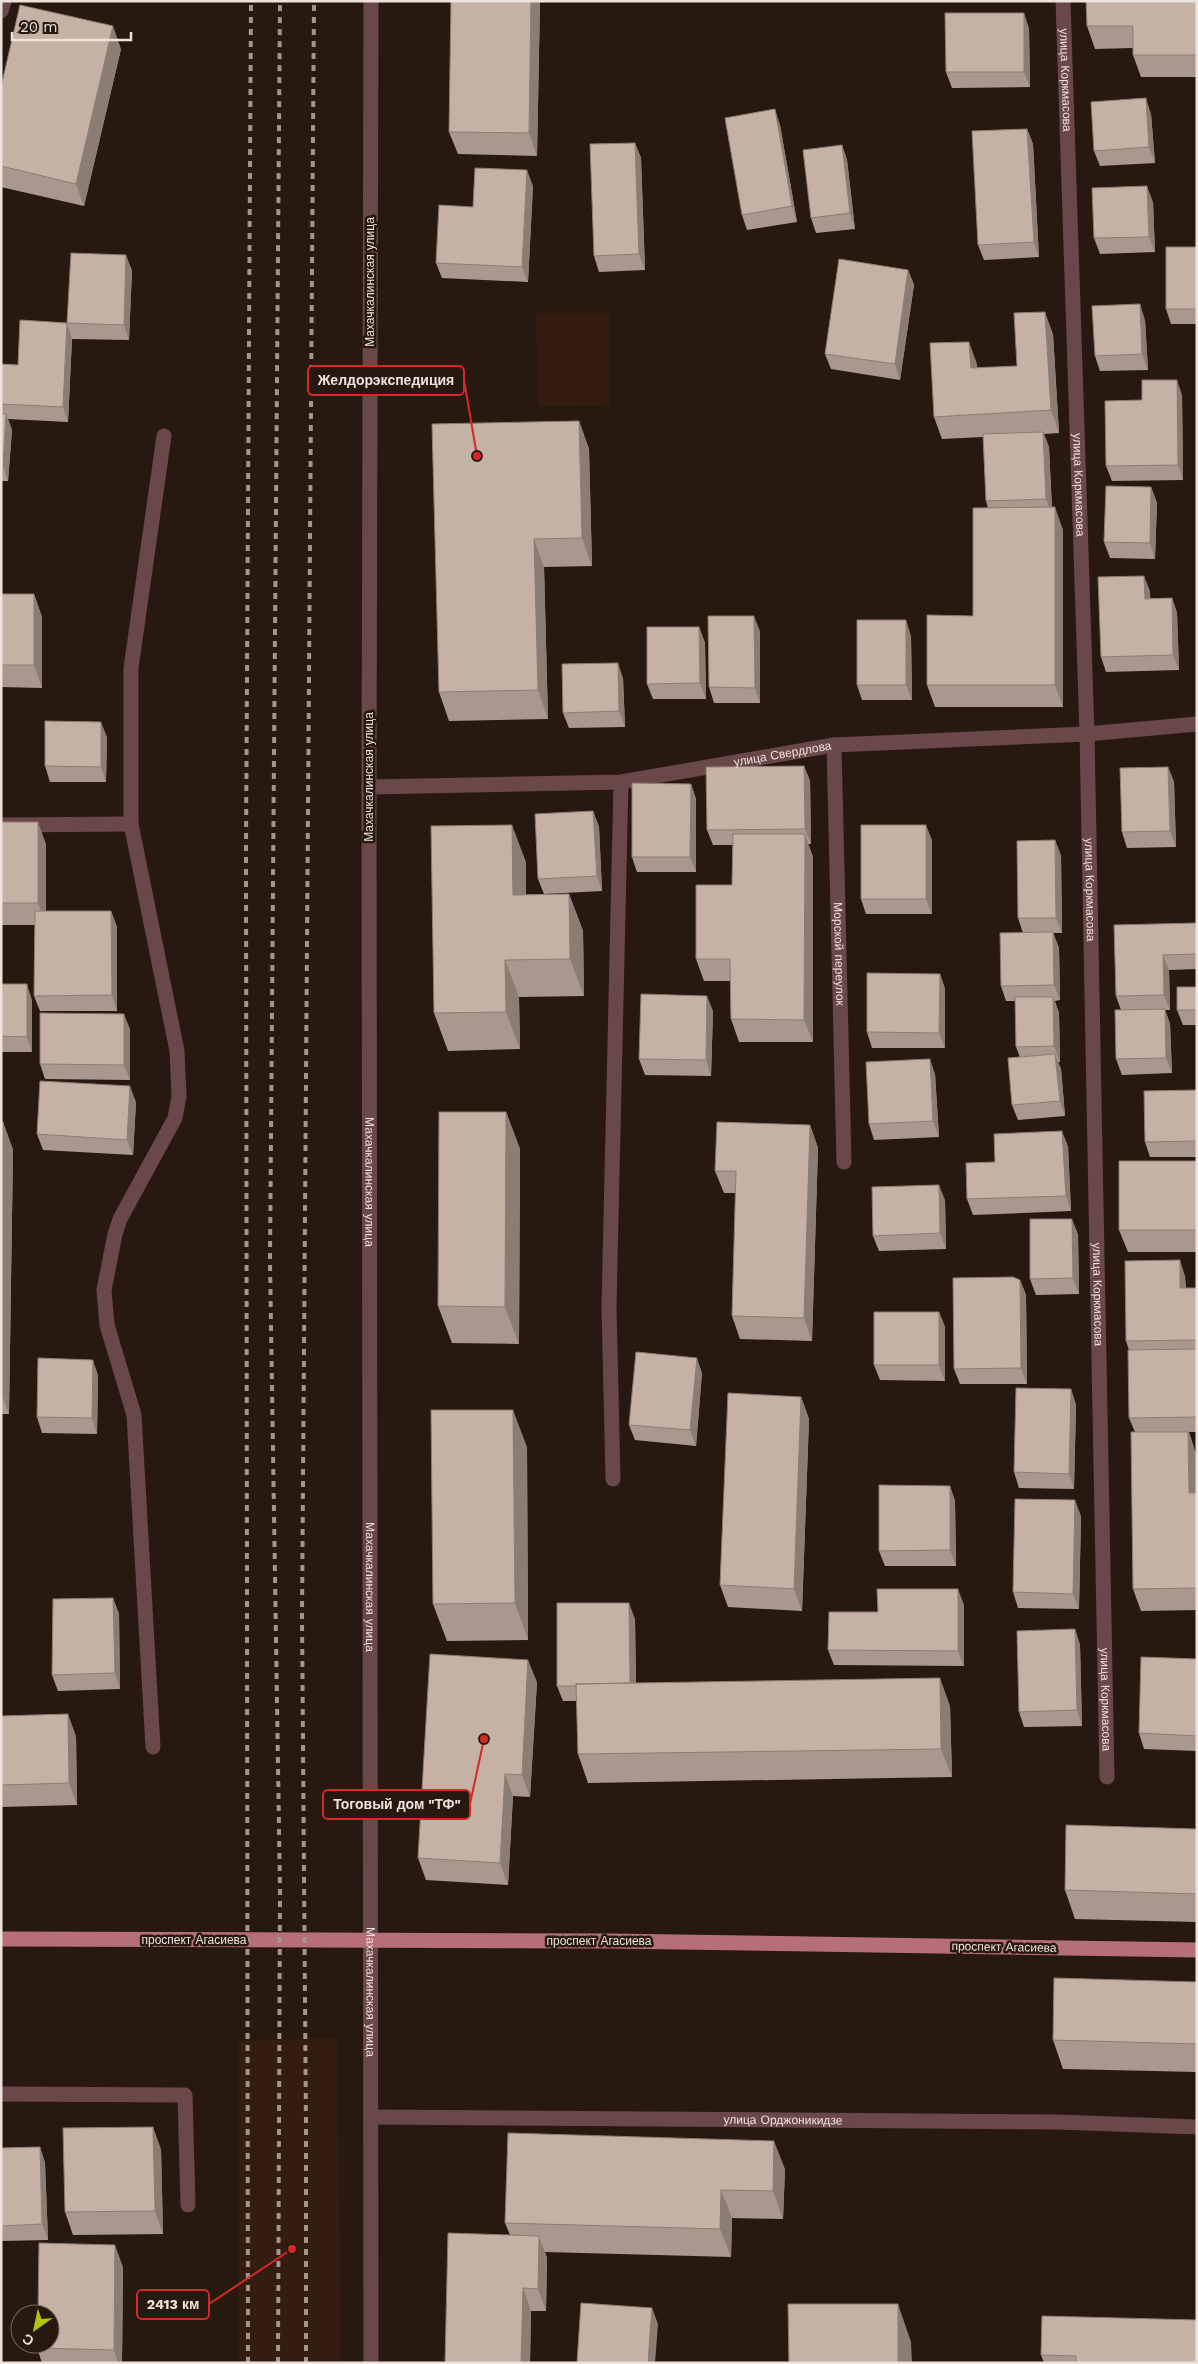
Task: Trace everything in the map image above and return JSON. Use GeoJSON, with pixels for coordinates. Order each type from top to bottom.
{"type":"FeatureCollection","features":[{"type":"Feature","properties":{"kind":"main road","name":"проспект Агасиева"},"geometry":{"type":"LineString","coordinates":[[1,1939],[609,1941],[1197,1950]]}},
{"type":"Feature","properties":{"kind":"street"},"geometry":{"type":"LineString","coordinates":[[1,10],[4,1]]}},
{"type":"Feature","properties":{"kind":"street","name":"Махачкалинская улица"},"geometry":{"type":"LineString","coordinates":[[371,1],[369,787],[371,2363]]}},
{"type":"Feature","properties":{"kind":"street","name":"улица Коркмасова"},"geometry":{"type":"LineString","coordinates":[[1063,1],[1087,734],[1107,1777]]}},
{"type":"Feature","properties":{"kind":"street"},"geometry":{"type":"LineString","coordinates":[[153,1747],[134,1415],[107,1325],[104,1290],[115,1234],[120,1219],[175,1118],[179,1096],[177,1051],[131,824],[131,668],[164,436]]}},
{"type":"Feature","properties":{"kind":"street","name":"улица Свердлова"},"geometry":{"type":"LineString","coordinates":[[369,787],[620,782],[834,745],[1087,734],[1197,724]]}},
{"type":"Feature","properties":{"kind":"street","name":"Морской переулок"},"geometry":{"type":"LineString","coordinates":[[834,745],[844,1162]]}},
{"type":"Feature","properties":{"kind":"street"},"geometry":{"type":"LineString","coordinates":[[613,1479],[609,1306],[620,782]]}},
{"type":"Feature","properties":{"kind":"street"},"geometry":{"type":"LineString","coordinates":[[1,825],[131,824]]}},
{"type":"Feature","properties":{"kind":"street"},"geometry":{"type":"LineString","coordinates":[[1,2094],[184,2095],[188,2204]]}},
{"type":"Feature","properties":{"kind":"street","name":"улица Орджоникидзе"},"geometry":{"type":"LineString","coordinates":[[371,2117],[1048,2122],[1197,2127]]}},
{"type":"Feature","properties":{"kind":"shaded area"},"geometry":{"type":"Polygon","coordinates":[[[536,313],[609,313],[610,405],[538,406],[536,313]]]}},
{"type":"Feature","properties":{"kind":"shaded area"},"geometry":{"type":"Polygon","coordinates":[[[337,2038],[341,2363],[238,2363],[238,2041],[337,2038]]]}},
{"type":"Feature","properties":{"kind":"building"},"geometry":{"type":"Polygon","coordinates":[[[451,1],[531,1],[529,133],[449,132],[451,1]]]}},
{"type":"Feature","properties":{"kind":"building"},"geometry":{"type":"Polygon","coordinates":[[[1086,1],[1197,1],[1197,55],[1133,55],[1133,26],[1087,26],[1086,1]]]}},
{"type":"Feature","properties":{"kind":"building"},"geometry":{"type":"Polygon","coordinates":[[[20,5],[113,26],[76,184],[1,166],[1,87],[20,5]]]}},
{"type":"Feature","properties":{"kind":"building"},"geometry":{"type":"Polygon","coordinates":[[[945,13],[1024,13],[1024,72],[946,72],[945,13]]]}},
{"type":"Feature","properties":{"kind":"building"},"geometry":{"type":"Polygon","coordinates":[[[1146,98],[1149,147],[1094,151],[1091,102],[1146,98]]]}},
{"type":"Feature","properties":{"kind":"building"},"geometry":{"type":"Polygon","coordinates":[[[775,109],[792,206],[742,215],[725,118],[775,109]]]}},
{"type":"Feature","properties":{"kind":"building"},"geometry":{"type":"Polygon","coordinates":[[[1027,129],[1034,242],[978,245],[972,131],[1027,129]]]}},
{"type":"Feature","properties":{"kind":"building"},"geometry":{"type":"Polygon","coordinates":[[[635,143],[639,254],[594,256],[590,144],[635,143]]]}},
{"type":"Feature","properties":{"kind":"building"},"geometry":{"type":"Polygon","coordinates":[[[842,145],[850,213],[811,218],[803,150],[842,145]]]}},
{"type":"Feature","properties":{"kind":"building"},"geometry":{"type":"Polygon","coordinates":[[[475,168],[527,170],[522,267],[436,263],[439,205],[473,207],[475,168]]]}},
{"type":"Feature","properties":{"kind":"building"},"geometry":{"type":"Polygon","coordinates":[[[1147,186],[1149,237],[1094,238],[1092,188],[1147,186]]]}},
{"type":"Feature","properties":{"kind":"building"},"geometry":{"type":"Polygon","coordinates":[[[1166,247],[1197,247],[1197,309],[1166,309],[1166,247]]]}},
{"type":"Feature","properties":{"kind":"building"},"geometry":{"type":"Polygon","coordinates":[[[71,253],[126,255],[124,325],[67,323],[71,253]]]}},
{"type":"Feature","properties":{"kind":"building"},"geometry":{"type":"Polygon","coordinates":[[[839,259],[908,270],[895,364],[825,354],[839,259]]]}},
{"type":"Feature","properties":{"kind":"building"},"geometry":{"type":"Polygon","coordinates":[[[1140,304],[1142,354],[1095,356],[1092,306],[1140,304]]]}},
{"type":"Feature","properties":{"kind":"building"},"geometry":{"type":"Polygon","coordinates":[[[1045,312],[1051,410],[934,417],[930,343],[969,342],[971,368],[1017,366],[1014,313],[1045,312]]]}},
{"type":"Feature","properties":{"kind":"building"},"geometry":{"type":"Polygon","coordinates":[[[20,320],[67,323],[63,407],[1,404],[1,364],[18,365],[20,320]]]}},
{"type":"Feature","properties":{"kind":"building"},"geometry":{"type":"Polygon","coordinates":[[[1142,380],[1177,380],[1178,465],[1106,466],[1105,401],[1142,400],[1142,380]]]}},
{"type":"Feature","properties":{"kind":"building"},"geometry":{"type":"Polygon","coordinates":[[[1,414],[6,414],[3,466],[1,466],[1,414]]]}},
{"type":"Feature","properties":{"kind":"building"},"geometry":{"type":"Polygon","coordinates":[[[579,421],[582,538],[534,539],[538,690],[439,692],[432,424],[579,421]]]}},
{"type":"Feature","properties":{"kind":"building"},"geometry":{"type":"Polygon","coordinates":[[[1043,432],[1046,499],[986,501],[983,434],[1043,432]]]}},
{"type":"Feature","properties":{"kind":"building"},"geometry":{"type":"Polygon","coordinates":[[[1106,486],[1151,487],[1150,543],[1104,542],[1106,486]]]}},
{"type":"Feature","properties":{"kind":"building"},"geometry":{"type":"Polygon","coordinates":[[[1055,507],[1055,685],[927,685],[927,615],[973,616],[973,508],[1055,507]]]}},
{"type":"Feature","properties":{"kind":"building"},"geometry":{"type":"Polygon","coordinates":[[[1144,576],[1145,599],[1172,598],[1173,655],[1101,657],[1098,577],[1144,576]]]}},
{"type":"Feature","properties":{"kind":"building"},"geometry":{"type":"Polygon","coordinates":[[[1,594],[34,594],[34,665],[1,665],[1,594]]]}},
{"type":"Feature","properties":{"kind":"building"},"geometry":{"type":"Polygon","coordinates":[[[708,616],[754,616],[755,688],[709,687],[708,616]]]}},
{"type":"Feature","properties":{"kind":"building"},"geometry":{"type":"Polygon","coordinates":[[[857,620],[906,620],[906,685],[857,685],[857,620]]]}},
{"type":"Feature","properties":{"kind":"building"},"geometry":{"type":"Polygon","coordinates":[[[647,627],[699,627],[700,683],[647,684],[647,627]]]}},
{"type":"Feature","properties":{"kind":"building"},"geometry":{"type":"Polygon","coordinates":[[[618,663],[619,711],[563,713],[562,664],[618,663]]]}},
{"type":"Feature","properties":{"kind":"building"},"geometry":{"type":"Polygon","coordinates":[[[45,721],[101,722],[101,767],[45,766],[45,721]]]}},
{"type":"Feature","properties":{"kind":"building"},"geometry":{"type":"Polygon","coordinates":[[[804,766],[805,829],[707,830],[706,767],[804,766]]]}},
{"type":"Feature","properties":{"kind":"building"},"geometry":{"type":"Polygon","coordinates":[[[1168,767],[1170,831],[1122,832],[1120,768],[1168,767]]]}},
{"type":"Feature","properties":{"kind":"building"},"geometry":{"type":"Polygon","coordinates":[[[632,783],[691,784],[690,857],[632,857],[632,783]]]}},
{"type":"Feature","properties":{"kind":"building"},"geometry":{"type":"Polygon","coordinates":[[[593,811],[597,876],[538,879],[535,814],[593,811]]]}},
{"type":"Feature","properties":{"kind":"building"},"geometry":{"type":"Polygon","coordinates":[[[1,822],[38,822],[38,903],[1,903],[1,822]]]}},
{"type":"Feature","properties":{"kind":"building"},"geometry":{"type":"Polygon","coordinates":[[[512,825],[513,895],[569,894],[570,959],[505,960],[506,1012],[434,1013],[431,826],[512,825]]]}},
{"type":"Feature","properties":{"kind":"building"},"geometry":{"type":"Polygon","coordinates":[[[861,825],[926,825],[926,899],[861,899],[861,825]]]}},
{"type":"Feature","properties":{"kind":"building"},"geometry":{"type":"Polygon","coordinates":[[[733,834],[805,834],[804,1020],[731,1019],[730,959],[696,959],[696,885],[732,885],[733,834]]]}},
{"type":"Feature","properties":{"kind":"building"},"geometry":{"type":"Polygon","coordinates":[[[1055,840],[1056,918],[1018,918],[1017,841],[1055,840]]]}},
{"type":"Feature","properties":{"kind":"building"},"geometry":{"type":"Polygon","coordinates":[[[35,911],[111,911],[112,995],[34,996],[35,911]]]}},
{"type":"Feature","properties":{"kind":"building"},"geometry":{"type":"Polygon","coordinates":[[[1197,923],[1197,954],[1163,955],[1164,995],[1116,996],[1114,925],[1197,923]]]}},
{"type":"Feature","properties":{"kind":"building"},"geometry":{"type":"Polygon","coordinates":[[[1053,932],[1054,985],[1001,986],[1000,933],[1053,932]]]}},
{"type":"Feature","properties":{"kind":"building"},"geometry":{"type":"Polygon","coordinates":[[[867,973],[940,974],[939,1033],[867,1032],[867,973]]]}},
{"type":"Feature","properties":{"kind":"building"},"geometry":{"type":"Polygon","coordinates":[[[1,984],[27,984],[27,1037],[1,1036],[1,984]]]}},
{"type":"Feature","properties":{"kind":"building"},"geometry":{"type":"Polygon","coordinates":[[[1177,987],[1197,987],[1197,1025],[1196,1010],[1177,1010],[1177,987]]]}},
{"type":"Feature","properties":{"kind":"building"},"geometry":{"type":"Polygon","coordinates":[[[641,994],[707,996],[706,1060],[639,1059],[641,994]]]}},
{"type":"Feature","properties":{"kind":"building"},"geometry":{"type":"Polygon","coordinates":[[[1015,997],[1053,997],[1054,1046],[1016,1047],[1015,997]]]}},
{"type":"Feature","properties":{"kind":"building"},"geometry":{"type":"Polygon","coordinates":[[[1165,1009],[1166,1058],[1116,1059],[1115,1010],[1165,1009]]]}},
{"type":"Feature","properties":{"kind":"building"},"geometry":{"type":"Polygon","coordinates":[[[40,1013],[124,1014],[124,1065],[40,1064],[40,1013]]]}},
{"type":"Feature","properties":{"kind":"building"},"geometry":{"type":"Polygon","coordinates":[[[1055,1054],[1060,1101],[1012,1105],[1008,1058],[1055,1054]]]}},
{"type":"Feature","properties":{"kind":"building"},"geometry":{"type":"Polygon","coordinates":[[[930,1059],[933,1121],[869,1124],[866,1062],[930,1059]]]}},
{"type":"Feature","properties":{"kind":"building"},"geometry":{"type":"Polygon","coordinates":[[[40,1081],[130,1086],[127,1140],[37,1134],[40,1081]]]}},
{"type":"Feature","properties":{"kind":"building"},"geometry":{"type":"Polygon","coordinates":[[[1197,1090],[1197,1141],[1145,1142],[1144,1091],[1197,1090]]]}},
{"type":"Feature","properties":{"kind":"building"},"geometry":{"type":"Polygon","coordinates":[[[439,1112],[506,1112],[505,1307],[438,1306],[439,1112]]]}},
{"type":"Feature","properties":{"kind":"building"},"geometry":{"type":"Polygon","coordinates":[[[1,1122],[3,1122],[1,1230],[1,1122]]]}},
{"type":"Feature","properties":{"kind":"building"},"geometry":{"type":"Polygon","coordinates":[[[717,1122],[810,1125],[804,1318],[732,1316],[736,1171],[715,1171],[717,1122]]]}},
{"type":"Feature","properties":{"kind":"building"},"geometry":{"type":"Polygon","coordinates":[[[1062,1131],[1066,1196],[967,1199],[966,1163],[995,1162],[994,1134],[1062,1131]]]}},
{"type":"Feature","properties":{"kind":"building"},"geometry":{"type":"Polygon","coordinates":[[[1119,1161],[1197,1161],[1197,1230],[1119,1230],[1119,1161]]]}},
{"type":"Feature","properties":{"kind":"building"},"geometry":{"type":"Polygon","coordinates":[[[939,1185],[940,1233],[873,1236],[872,1187],[939,1185]]]}},
{"type":"Feature","properties":{"kind":"building"},"geometry":{"type":"Polygon","coordinates":[[[1030,1219],[1072,1219],[1073,1278],[1030,1279],[1030,1219]]]}},
{"type":"Feature","properties":{"kind":"building"},"geometry":{"type":"Polygon","coordinates":[[[1180,1260],[1180,1288],[1197,1288],[1197,1340],[1126,1341],[1125,1261],[1180,1260]]]}},
{"type":"Feature","properties":{"kind":"building"},"geometry":{"type":"Polygon","coordinates":[[[1013,1277],[1020,1280],[1021,1368],[954,1369],[953,1278],[1013,1277]]]}},
{"type":"Feature","properties":{"kind":"building"},"geometry":{"type":"Polygon","coordinates":[[[874,1312],[939,1312],[939,1365],[874,1365],[874,1312]]]}},
{"type":"Feature","properties":{"kind":"building"},"geometry":{"type":"Polygon","coordinates":[[[1197,1349],[1197,1417],[1129,1418],[1128,1350],[1197,1349]]]}},
{"type":"Feature","properties":{"kind":"building"},"geometry":{"type":"Polygon","coordinates":[[[636,1352],[697,1358],[690,1430],[629,1425],[636,1352]]]}},
{"type":"Feature","properties":{"kind":"building"},"geometry":{"type":"Polygon","coordinates":[[[38,1358],[93,1360],[92,1418],[37,1417],[38,1358]]]}},
{"type":"Feature","properties":{"kind":"building"},"geometry":{"type":"Polygon","coordinates":[[[1016,1388],[1071,1389],[1069,1474],[1014,1472],[1016,1388]]]}},
{"type":"Feature","properties":{"kind":"building"},"geometry":{"type":"Polygon","coordinates":[[[728,1393],[801,1397],[794,1589],[720,1585],[728,1393]]]}},
{"type":"Feature","properties":{"kind":"building"},"geometry":{"type":"Polygon","coordinates":[[[431,1410],[513,1410],[515,1603],[433,1604],[431,1410]]]}},
{"type":"Feature","properties":{"kind":"building"},"geometry":{"type":"Polygon","coordinates":[[[1131,1432],[1188,1432],[1189,1493],[1197,1493],[1197,1588],[1133,1589],[1131,1432]]]}},
{"type":"Feature","properties":{"kind":"building"},"geometry":{"type":"Polygon","coordinates":[[[879,1485],[950,1486],[950,1550],[879,1551],[879,1485]]]}},
{"type":"Feature","properties":{"kind":"building"},"geometry":{"type":"Polygon","coordinates":[[[1015,1499],[1075,1500],[1073,1594],[1013,1592],[1015,1499]]]}},
{"type":"Feature","properties":{"kind":"building"},"geometry":{"type":"Polygon","coordinates":[[[877,1589],[958,1589],[958,1651],[828,1650],[829,1612],[878,1612],[877,1589]]]}},
{"type":"Feature","properties":{"kind":"building"},"geometry":{"type":"Polygon","coordinates":[[[113,1598],[115,1673],[52,1675],[53,1599],[113,1598]]]}},
{"type":"Feature","properties":{"kind":"building"},"geometry":{"type":"Polygon","coordinates":[[[557,1603],[629,1603],[630,1683],[557,1686],[557,1603]]]}},
{"type":"Feature","properties":{"kind":"building"},"geometry":{"type":"Polygon","coordinates":[[[1075,1629],[1077,1710],[1019,1712],[1017,1631],[1075,1629]]]}},
{"type":"Feature","properties":{"kind":"building"},"geometry":{"type":"Polygon","coordinates":[[[430,1654],[528,1660],[522,1775],[505,1774],[500,1863],[418,1858],[430,1654]]]}},
{"type":"Feature","properties":{"kind":"building"},"geometry":{"type":"Polygon","coordinates":[[[1141,1657],[1197,1659],[1197,1736],[1139,1733],[1141,1657]]]}},
{"type":"Feature","properties":{"kind":"building"},"geometry":{"type":"Polygon","coordinates":[[[940,1678],[941,1749],[578,1754],[576,1684],[940,1678]]]}},
{"type":"Feature","properties":{"kind":"building"},"geometry":{"type":"Polygon","coordinates":[[[68,1714],[69,1783],[1,1785],[1,1716],[68,1714]]]}},
{"type":"Feature","properties":{"kind":"building"},"geometry":{"type":"Polygon","coordinates":[[[1066,1825],[1197,1829],[1197,1894],[1065,1890],[1066,1825]]]}},
{"type":"Feature","properties":{"kind":"building"},"geometry":{"type":"Polygon","coordinates":[[[1054,1978],[1197,1982],[1197,2044],[1053,2040],[1054,1978]]]}},
{"type":"Feature","properties":{"kind":"building"},"geometry":{"type":"Polygon","coordinates":[[[153,2127],[155,2211],[65,2212],[63,2128],[153,2127]]]}},
{"type":"Feature","properties":{"kind":"building"},"geometry":{"type":"Polygon","coordinates":[[[508,2133],[774,2141],[773,2191],[721,2190],[720,2229],[505,2223],[508,2133]]]}},
{"type":"Feature","properties":{"kind":"building"},"geometry":{"type":"Polygon","coordinates":[[[40,2147],[42,2224],[1,2226],[1,2148],[40,2147]]]}},
{"type":"Feature","properties":{"kind":"building"},"geometry":{"type":"Polygon","coordinates":[[[448,2233],[539,2236],[538,2289],[523,2288],[521,2363],[445,2363],[448,2233]]]}},
{"type":"Feature","properties":{"kind":"building"},"geometry":{"type":"Polygon","coordinates":[[[39,2243],[115,2245],[114,2350],[60,2349],[60,2304],[38,2304],[39,2243]]]}},
{"type":"Feature","properties":{"kind":"building"},"geometry":{"type":"Polygon","coordinates":[[[581,2303],[652,2308],[648,2363],[577,2363],[581,2303]]]}},
{"type":"Feature","properties":{"kind":"building"},"geometry":{"type":"Polygon","coordinates":[[[788,2304],[898,2304],[898,2363],[789,2363],[788,2304]]]}},
{"type":"Feature","properties":{"kind":"building"},"geometry":{"type":"Polygon","coordinates":[[[1042,2316],[1197,2320],[1197,2363],[1076,2363],[1076,2356],[1041,2355],[1042,2316]]]}},
{"type":"Feature","properties":{"kind":"railway"},"geometry":{"type":"LineString","coordinates":[[248,2363],[246,846],[251,1]]}},
{"type":"Feature","properties":{"kind":"railway"},"geometry":{"type":"LineString","coordinates":[[278,2363],[280,1891],[270,1262],[280,1]]}},
{"type":"Feature","properties":{"kind":"railway"},"geometry":{"type":"LineString","coordinates":[[306,2363],[302,1616],[314,1]]}},
{"type":"Feature","properties":{"kind":"place","name":"Желдорэкспедиция"},"geometry":{"type":"Point","coordinates":[477,456]}},
{"type":"Feature","properties":{"kind":"place","name":"Тоговый дом \"ТФ\""},"geometry":{"type":"Point","coordinates":[484,1739]}},
{"type":"Feature","properties":{"kind":"place","name":"2413 км"},"geometry":{"type":"Point","coordinates":[292,2249]}}]}
